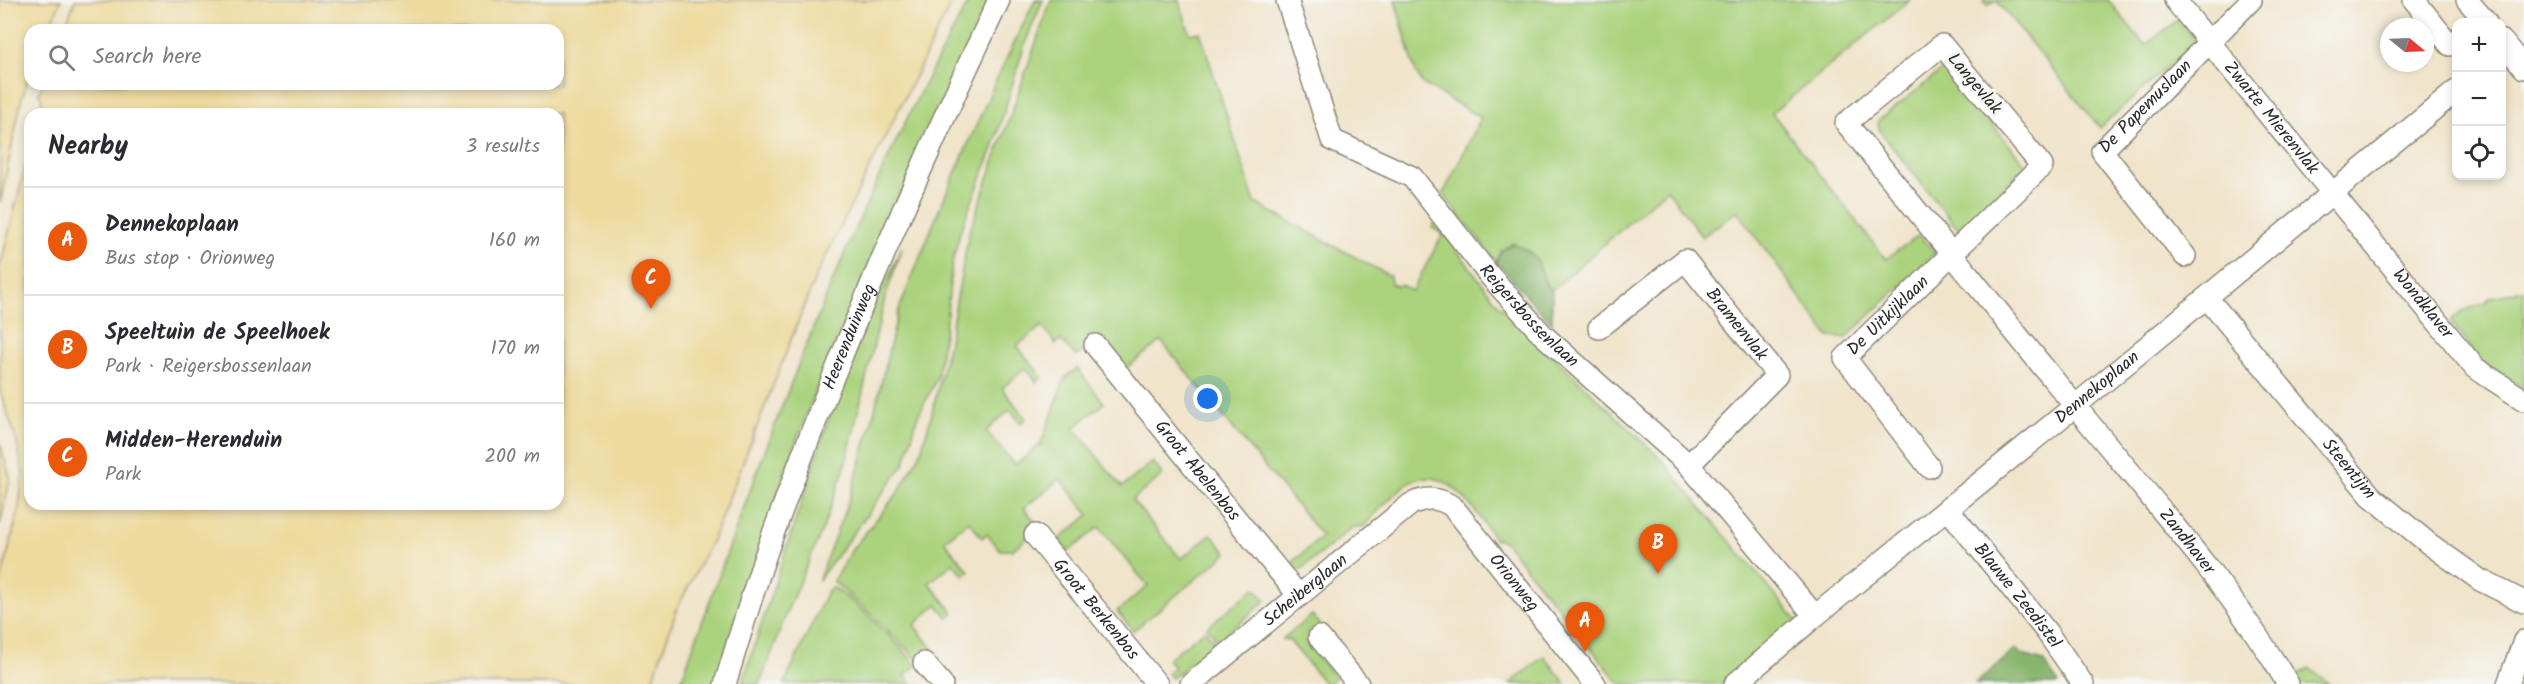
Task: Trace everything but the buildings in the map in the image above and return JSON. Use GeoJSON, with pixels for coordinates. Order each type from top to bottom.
{"type":"FeatureCollection","features":[{"type":"Feature","properties":{"kind":"street","name":"Heerenduinweg"},"geometry":{"type":"LineString","coordinates":[[725,684],[769,546],[855,322],[906,202],[999,0]]}},
{"type":"Feature","properties":{"kind":"street","name":"Reigersbossenlaan"},"geometry":{"type":"LineString","coordinates":[[1287,0],[1332,140],[1412,177],[1490,276],[1543,335],[1689,465],[1815,616]]}},
{"type":"Feature","properties":{"kind":"street","name":"Zwarte Mierenvlak"},"geometry":{"type":"LineString","coordinates":[[2175,0],[2332,194]]}},
{"type":"Feature","properties":{"kind":"street"},"geometry":{"type":"LineString","coordinates":[[2209,43],[2251,0]]}},
{"type":"Feature","properties":{"kind":"street"},"geometry":{"type":"LineString","coordinates":[[2414,0],[2450,45]]}},
{"type":"Feature","properties":{"kind":"street"},"geometry":{"type":"LineString","coordinates":[[2467,0],[2483,18]]}},
{"type":"Feature","properties":{"kind":"street","name":"De Papemuslaan"},"geometry":{"type":"LineString","coordinates":[[2185,256],[2102,151],[2209,43]]}},
{"type":"Feature","properties":{"kind":"street","name":"Langevlak"},"geometry":{"type":"LineString","coordinates":[[1952,254],[2042,166],[1942,45],[1846,123],[1952,254],[2075,406]]}},
{"type":"Feature","properties":{"kind":"street"},"geometry":{"type":"LineString","coordinates":[[2506,50],[2524,68]]}},
{"type":"Feature","properties":{"kind":"street","name":"Dennekoplaan"},"geometry":{"type":"LineString","coordinates":[[1736,684],[1815,616],[2075,406],[2452,95]]}},
{"type":"Feature","properties":{"kind":"street","name":"Wondklaver"},"geometry":{"type":"LineString","coordinates":[[2332,194],[2475,368],[2524,400]]}},
{"type":"Feature","properties":{"kind":"street","name":"De Uitkijklaan"},"geometry":{"type":"LineString","coordinates":[[1929,467],[1845,358],[1952,254]]}},
{"type":"Feature","properties":{"kind":"street","name":"Bramenvlak"},"geometry":{"type":"LineString","coordinates":[[1599,328],[1685,260],[1777,375],[1689,465]]}},
{"type":"Feature","properties":{"kind":"street","name":"Steentijm"},"geometry":{"type":"LineString","coordinates":[[2207,298],[2371,496],[2428,543],[2480,580],[2524,602]]}},
{"type":"Feature","properties":{"kind":"street","name":"Groot Abelenbos"},"geometry":{"type":"LineString","coordinates":[[1095,345],[1299,596]]}},
{"type":"Feature","properties":{"kind":"street","name":"Zandhaver"},"geometry":{"type":"LineString","coordinates":[[2075,406],[2157,504],[2235,604],[2288,684]]}},
{"type":"Feature","properties":{"kind":"street","name":"Scheiberglaan"},"geometry":{"type":"LineString","coordinates":[[1191,684],[1411,504],[1424,499]]}},
{"type":"Feature","properties":{"kind":"street","name":"Orionweg"},"geometry":{"type":"LineString","coordinates":[[1424,499],[1437,499],[1453,507],[1594,684]]}},
{"type":"Feature","properties":{"kind":"street","name":"Blauwe Zeedistel"},"geometry":{"type":"LineString","coordinates":[[1948,509],[2046,631],[2083,684]]}},
{"type":"Feature","properties":{"kind":"street","name":"Groot Berkenbos"},"geometry":{"type":"LineString","coordinates":[[1035,535],[1157,684]]}},
{"type":"Feature","properties":{"kind":"street"},"geometry":{"type":"LineString","coordinates":[[1319,638],[1358,684]]}},
{"type":"Feature","properties":{"kind":"street"},"geometry":{"type":"LineString","coordinates":[[2508,684],[2524,641]]}},
{"type":"Feature","properties":{"kind":"street"},"geometry":{"type":"LineString","coordinates":[[924,663],[942,684]]}},
{"type":"Feature","properties":{"kind":"green space"},"geometry":{"type":"Polygon","coordinates":[[[970,0],[990,0],[890,218],[819,383],[775,500],[715,684],[680,684],[776,422],[846,250],[884,165],[970,0]]]}},
{"type":"Feature","properties":{"kind":"green space"},"geometry":{"type":"Polygon","coordinates":[[[1035,0],[1043,0],[1025,43],[993,148],[960,232],[952,263],[937,378],[917,418],[905,463],[818,581],[851,494],[872,422],[898,312],[939,210],[998,76],[1035,0]]]}},
{"type":"Feature","properties":{"kind":"green space"},"geometry":{"type":"Polygon","coordinates":[[[1051,0],[1179,0],[1190,34],[1200,32],[1255,203],[1390,276],[1391,284],[1401,285],[1412,291],[1443,234],[1432,228],[1435,222],[1498,304],[1658,456],[1797,621],[1721,684],[1620,684],[1504,541],[1494,538],[1456,490],[1444,482],[1431,478],[1417,480],[1402,488],[1363,527],[1353,527],[1299,571],[1292,563],[1322,536],[1161,341],[1125,369],[1100,338],[1076,356],[1061,340],[1056,344],[1042,326],[1017,346],[1042,377],[1037,382],[1026,368],[1002,388],[1026,419],[1021,423],[1010,410],[986,431],[1015,465],[1041,444],[1065,378],[1077,368],[1104,403],[1074,428],[1122,487],[1153,462],[1163,475],[1132,500],[1181,559],[1211,534],[1227,553],[1133,631],[1117,611],[1148,586],[1099,527],[1068,552],[1058,540],[1089,515],[1060,479],[1024,508],[1040,528],[1012,550],[1000,550],[987,534],[982,538],[969,521],[944,541],[969,571],[964,576],[953,563],[929,583],[954,613],[948,618],[937,604],[914,625],[934,651],[920,662],[833,581],[853,548],[897,494],[920,454],[948,346],[969,233],[1051,0]]]}},
{"type":"Feature","properties":{"kind":"green space"},"geometry":{"type":"Polygon","coordinates":[[[1395,0],[1910,0],[1772,113],[1886,259],[1919,235],[1935,253],[1846,338],[1829,337],[1737,211],[1702,237],[1667,189],[1552,290],[1548,287],[1530,252],[1502,250],[1496,262],[1443,194],[1481,118],[1423,84],[1416,73],[1395,0]]]}},
{"type":"Feature","properties":{"kind":"green space"},"geometry":{"type":"Polygon","coordinates":[[[1983,0],[1996,0],[1988,6],[1983,0]]]}},
{"type":"Feature","properties":{"kind":"green space"},"geometry":{"type":"Polygon","coordinates":[[[1996,0],[2108,0],[2145,45],[2178,20],[2196,41],[2100,128],[1996,0]]]}},
{"type":"Feature","properties":{"kind":"green space"},"geometry":{"type":"Polygon","coordinates":[[[1945,68],[2026,165],[1961,228],[1957,228],[1886,139],[1879,129],[1878,121],[1945,68]]]}},
{"type":"Feature","properties":{"kind":"green space"},"geometry":{"type":"Polygon","coordinates":[[[1513,243],[1532,255],[1547,287],[1552,290],[1552,324],[1496,262],[1502,250],[1513,243]]]}},
{"type":"Feature","properties":{"kind":"green space"},"geometry":{"type":"Polygon","coordinates":[[[902,247],[885,298],[845,467],[824,526],[790,604],[760,684],[742,684],[830,414],[864,329],[902,247]]]}},
{"type":"Feature","properties":{"kind":"green space"},"geometry":{"type":"Polygon","coordinates":[[[2524,290],[2524,388],[2483,363],[2450,321],[2462,311],[2486,303],[2489,298],[2524,290]]]}},
{"type":"Feature","properties":{"kind":"green space"},"geometry":{"type":"Polygon","coordinates":[[[832,587],[863,611],[916,666],[905,675],[912,684],[784,684],[827,592],[832,587]]]}},
{"type":"Feature","properties":{"kind":"green space"},"geometry":{"type":"Polygon","coordinates":[[[1255,588],[1266,601],[1218,641],[1207,627],[1255,588]]]}},
{"type":"Feature","properties":{"kind":"green space"},"geometry":{"type":"Polygon","coordinates":[[[1312,615],[1323,628],[1306,642],[1335,678],[1329,684],[1325,684],[1289,640],[1282,639],[1312,615]]]}},
{"type":"Feature","properties":{"kind":"green space"},"geometry":{"type":"Polygon","coordinates":[[[1205,630],[1215,643],[1172,678],[1167,673],[1174,667],[1168,659],[1205,630]]]}},
{"type":"Feature","properties":{"kind":"green space"},"geometry":{"type":"Polygon","coordinates":[[[2016,649],[2020,654],[2043,661],[2059,684],[1975,684],[2016,649]]]}},
{"type":"Feature","properties":{"kind":"green space"},"geometry":{"type":"Polygon","coordinates":[[[1544,656],[1566,684],[1510,684],[1544,656]]]}},
{"type":"Feature","properties":{"kind":"green space"},"geometry":{"type":"Polygon","coordinates":[[[2309,668],[2329,684],[2298,684],[2294,677],[2309,668]]]}},
{"type":"Feature","properties":{"kind":"sand"},"geometry":{"type":"Polygon","coordinates":[[[0,0],[61,0],[51,24],[24,24],[24,90],[0,203],[0,0]]]}},
{"type":"Feature","properties":{"kind":"sand"},"geometry":{"type":"Polygon","coordinates":[[[75,0],[953,0],[816,276],[714,536],[677,609],[651,684],[1,684],[0,585],[19,508],[23,473],[16,439],[0,391],[0,267],[24,172],[24,510],[564,510],[564,108],[40,108],[42,99],[39,93],[40,90],[564,90],[564,24],[66,24],[75,0]]]}},
{"type":"Feature","properties":{"kind":"sand"},"geometry":{"type":"Polygon","coordinates":[[[0,443],[10,478],[0,526],[0,443]]]}},
{"type":"Feature","properties":{"kind":"place","name":"Midden-Herenduin"},"geometry":{"type":"Point","coordinates":[651,309]}},
{"type":"Feature","properties":{"kind":"place","name":"Speeltuin de Speelhoek"},"geometry":{"type":"Point","coordinates":[1658,574]}},
{"type":"Feature","properties":{"kind":"place","name":"Dennekoplaan"},"geometry":{"type":"Point","coordinates":[1585,652]}}]}
